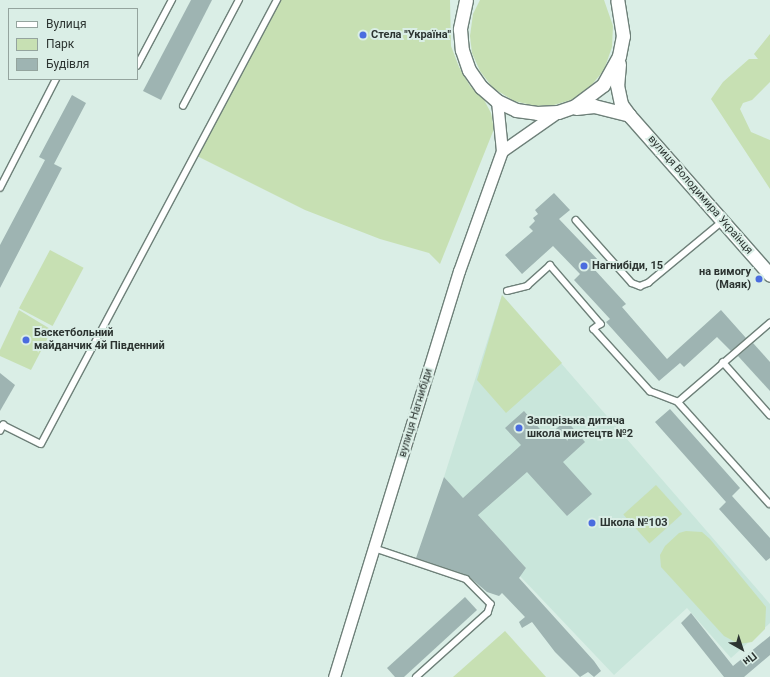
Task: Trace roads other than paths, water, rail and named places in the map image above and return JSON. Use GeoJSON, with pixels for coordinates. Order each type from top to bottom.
{"type":"FeatureCollection","features":[{"type":"Feature","properties":{"kind":"street","name":"вулиця Володимира Українця"},"geometry":{"type":"LineString","coordinates":[[459,0],[462,50],[469,70],[481,87],[497,101],[516,110],[537,113],[558,112],[594,106],[629,115]]}},
{"type":"Feature","properties":{"kind":"street","name":"вулиця Володимира Українця"},"geometry":{"type":"LineString","coordinates":[[460,17],[466,0]]}},
{"type":"Feature","properties":{"kind":"street","name":"вулиця Володимира Українця"},"geometry":{"type":"LineString","coordinates":[[617,0],[623,36],[619,56],[617,85],[621,104],[770,275]]}},
{"type":"Feature","properties":{"kind":"street","name":"вулиця Володимира Українця"},"geometry":{"type":"LineString","coordinates":[[558,112],[591,97],[604,84],[619,56]]}},
{"type":"Feature","properties":{"kind":"street","name":"вулиця Нагнибіди"},"geometry":{"type":"LineString","coordinates":[[334,677],[459,271],[502,151],[497,101]]}},
{"type":"Feature","properties":{"kind":"street"},"geometry":{"type":"LineString","coordinates":[[502,151],[558,112]]}},
{"type":"Feature","properties":{"kind":"lane"},"geometry":{"type":"LineString","coordinates":[[138,64],[172,0]]}},
{"type":"Feature","properties":{"kind":"lane"},"geometry":{"type":"LineString","coordinates":[[183,106],[239,0]]}},
{"type":"Feature","properties":{"kind":"lane"},"geometry":{"type":"LineString","coordinates":[[0,431],[3,425],[41,444],[277,0]]}},
{"type":"Feature","properties":{"kind":"lane"},"geometry":{"type":"LineString","coordinates":[[0,188],[55,80]]}},
{"type":"Feature","properties":{"kind":"lane"},"geometry":{"type":"LineString","coordinates":[[576,220],[632,283],[640,286],[648,283],[723,221]]}},
{"type":"Feature","properties":{"kind":"lane"},"geometry":{"type":"LineString","coordinates":[[507,291],[527,286],[550,265],[601,324],[594,329],[650,391],[678,402],[770,504]]}},
{"type":"Feature","properties":{"kind":"lane"},"geometry":{"type":"LineString","coordinates":[[678,402],[770,323]]}},
{"type":"Feature","properties":{"kind":"lane"},"geometry":{"type":"LineString","coordinates":[[724,362],[770,415]]}},
{"type":"Feature","properties":{"kind":"lane"},"geometry":{"type":"LineString","coordinates":[[374,548],[466,579],[491,604],[488,613],[417,677]]}},
{"type":"Feature","properties":{"kind":"place","name":"Стела \"Україна\""},"geometry":{"type":"Point","coordinates":[363,35]}},
{"type":"Feature","properties":{"kind":"place","name":"Нагнибіди, 15"},"geometry":{"type":"Point","coordinates":[584,266]}},
{"type":"Feature","properties":{"kind":"place","name":"на вимогу (Маяк)"},"geometry":{"type":"Point","coordinates":[759,279]}},
{"type":"Feature","properties":{"kind":"place","name":"Баскетбольний майданчик 4й Південний"},"geometry":{"type":"Point","coordinates":[26,340]}},
{"type":"Feature","properties":{"kind":"place","name":"Запорізька дитяча школа мистецтв №2"},"geometry":{"type":"Point","coordinates":[519,428]}},
{"type":"Feature","properties":{"kind":"place","name":"Школа №103"},"geometry":{"type":"Point","coordinates":[592,523]}}]}
